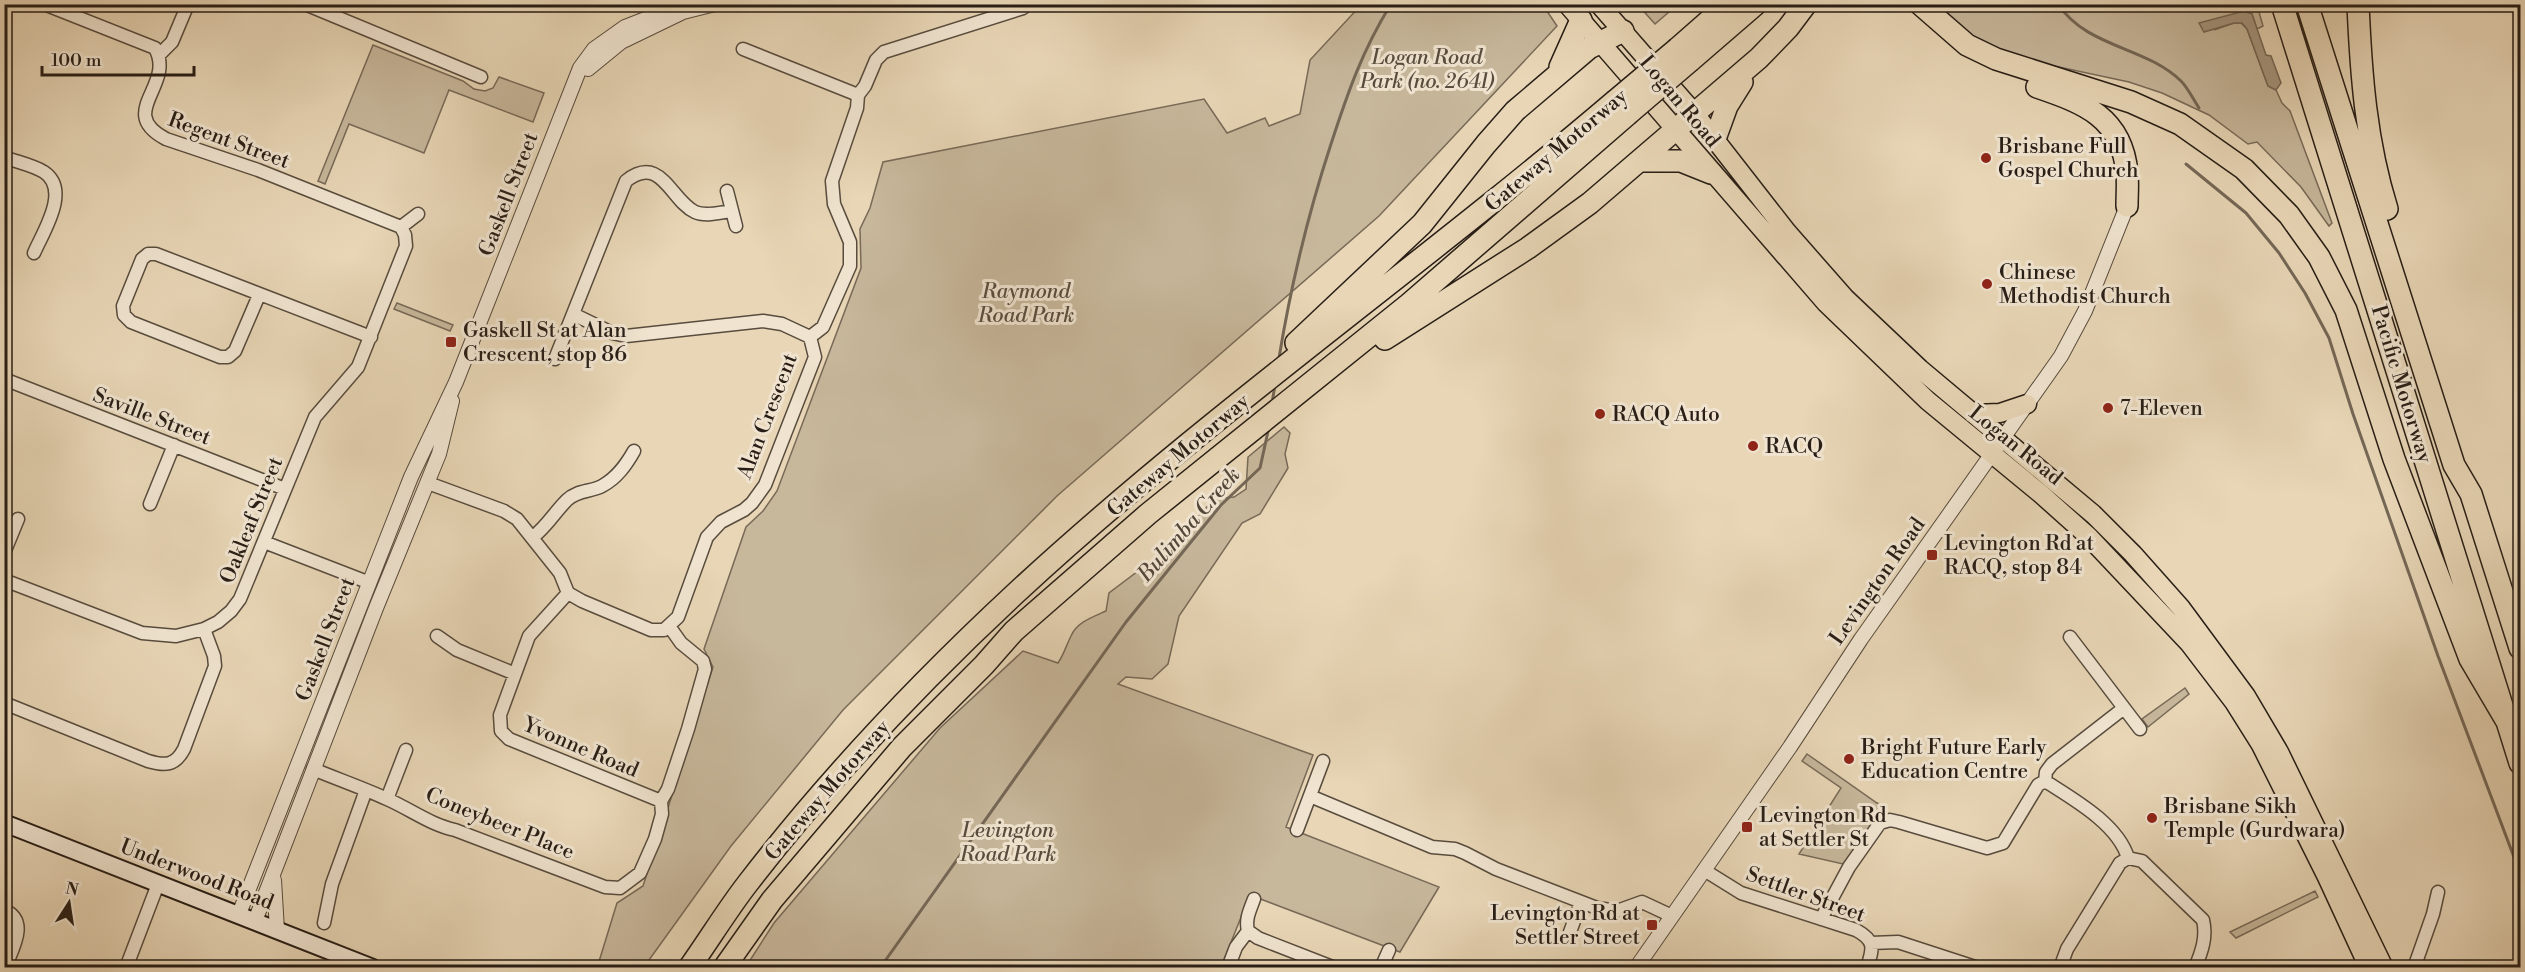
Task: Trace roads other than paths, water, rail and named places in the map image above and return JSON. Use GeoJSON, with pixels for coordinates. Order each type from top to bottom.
{"type":"FeatureCollection","features":[{"type":"Feature","properties":{"kind":"highway","name":"Gateway Motorway"},"geometry":{"type":"LineString","coordinates":[[1684,54],[1728,4]]}},
{"type":"Feature","properties":{"kind":"highway","name":"Gateway Motorway"},"geometry":{"type":"LineString","coordinates":[[724,968],[772,900],[902,747],[984,665],[1014,631],[1111,544],[1245,437],[1295,403],[1409,304],[1621,108],[1684,54],[1756,4]]}},
{"type":"Feature","properties":{"kind":"highway"},"geometry":{"type":"LineString","coordinates":[[1295,403],[1399,330],[1573,217],[1743,73],[1775,42],[1806,4]]}},
{"type":"Feature","properties":{"kind":"highway"},"geometry":{"type":"LineString","coordinates":[[1908,4],[1938,36],[1965,57],[2000,75],[2074,100],[2099,115],[2112,129],[2123,153],[2127,175],[2127,206]]}},
{"type":"Feature","properties":{"kind":"highway"},"geometry":{"type":"LineString","coordinates":[[1920,4],[1961,41],[1996,59],[2123,99],[2180,124],[2244,169],[2289,215],[2319,257],[2346,310],[2394,459],[2470,659],[2506,720]]}},
{"type":"Feature","properties":{"kind":"highway","name":"Pacific Motorway"},"geometry":{"type":"LineString","coordinates":[[2282,4],[2520,763]]}},
{"type":"Feature","properties":{"kind":"highway","name":"Pacific Motorway"},"geometry":{"type":"LineString","coordinates":[[2307,4],[2454,465],[2471,494],[2520,648]]}},
{"type":"Feature","properties":{"kind":"highway"},"geometry":{"type":"LineString","coordinates":[[2358,4],[2362,88],[2380,185],[2469,464],[2471,494]]}},
{"type":"Feature","properties":{"kind":"highway"},"geometry":{"type":"LineString","coordinates":[[1558,74],[1574,12]]}},
{"type":"Feature","properties":{"kind":"highway"},"geometry":{"type":"LineString","coordinates":[[1290,356],[1422,224],[1498,129],[1589,48],[1623,31]]}},
{"type":"Feature","properties":{"kind":"highway"},"geometry":{"type":"LineString","coordinates":[[1715,139],[1727,106],[1741,84],[1743,73]]}},
{"type":"Feature","properties":{"kind":"highway","name":"Gateway Motorway"},"geometry":{"type":"LineString","coordinates":[[689,968],[747,884],[837,776],[892,715],[1017,592],[1143,483],[1256,390],[1290,356],[1621,108]]}},
{"type":"Feature","properties":{"kind":"highway"},"geometry":{"type":"LineString","coordinates":[[1641,161],[1681,161],[1711,173]]}},
{"type":"Feature","properties":{"kind":"main road","name":"Logan Road"},"geometry":{"type":"LineString","coordinates":[[1599,4],[1695,114],[1787,232],[1845,298],[1890,344],[2113,533],[2181,608],[2224,664],[2279,752],[2383,967]]}},
{"type":"Feature","properties":{"kind":"main road","name":"Logan Road"},"geometry":{"type":"LineString","coordinates":[[1574,12],[1790,264],[1853,331],[1928,401],[2049,501],[2109,557],[2181,634],[2214,674],[2249,725],[2383,967]]}},
{"type":"Feature","properties":{"kind":"main road"},"geometry":{"type":"LineString","coordinates":[[1973,414],[2000,413],[2027,404]]}},
{"type":"Feature","properties":{"kind":"main road","name":"Underwood Road"},"geometry":{"type":"LineString","coordinates":[[4,823],[373,968]]}},
{"type":"Feature","properties":{"kind":"street"},"geometry":{"type":"LineString","coordinates":[[44,4],[155,48],[159,55],[172,42],[188,4]]}},
{"type":"Feature","properties":{"kind":"street"},"geometry":{"type":"LineString","coordinates":[[304,4],[481,77]]}},
{"type":"Feature","properties":{"kind":"street","name":"Gaskell Street"},"geometry":{"type":"LineString","coordinates":[[239,915],[411,477],[456,382],[572,88],[587,58],[607,38],[648,16],[666,11],[683,12],[715,4]]}},
{"type":"Feature","properties":{"kind":"street","name":"Alan Crescent"},"geometry":{"type":"LineString","coordinates":[[669,626],[678,617],[707,537],[714,527],[752,503],[765,485],[815,357],[810,337],[823,327],[850,266],[850,242],[834,204],[832,181],[835,166],[857,108],[858,95],[866,86],[876,60],[884,52],[1023,8],[1028,4]]}},
{"type":"Feature","properties":{"kind":"street"},"geometry":{"type":"LineString","coordinates":[[743,49],[858,95]]}},
{"type":"Feature","properties":{"kind":"street","name":"Regent Street"},"geometry":{"type":"LineString","coordinates":[[159,55],[161,69],[144,113],[146,124],[152,132],[166,140],[258,170],[401,227]]}},
{"type":"Feature","properties":{"kind":"street"},"geometry":{"type":"LineString","coordinates":[[4,157],[44,172],[54,182],[56,194],[54,205],[34,253]]}},
{"type":"Feature","properties":{"kind":"street"},"geometry":{"type":"LineString","coordinates":[[555,359],[620,191],[626,181],[634,175],[644,173],[663,179],[688,208],[696,213],[732,211]]}},
{"type":"Feature","properties":{"kind":"street"},"geometry":{"type":"LineString","coordinates":[[727,191],[736,226]]}},
{"type":"Feature","properties":{"kind":"street","name":"Levington Road"},"geometry":{"type":"LineString","coordinates":[[1636,968],[1804,727],[1861,639],[2003,439],[2079,325],[2127,206]]}},
{"type":"Feature","properties":{"kind":"street"},"geometry":{"type":"LineString","coordinates":[[401,227],[418,214]]}},
{"type":"Feature","properties":{"kind":"street","name":"Oakleaf Street"},"geometry":{"type":"LineString","coordinates":[[4,580],[142,633],[160,636],[176,636],[204,629],[231,612],[240,599],[315,417],[358,367],[406,246],[405,235],[401,227]]}},
{"type":"Feature","properties":{"kind":"street"},"geometry":{"type":"LineString","coordinates":[[259,296],[236,351],[228,357],[220,357],[131,322],[124,315],[123,306],[142,259],[148,254],[156,254],[259,296],[311,312],[371,337]]}},
{"type":"Feature","properties":{"kind":"street"},"geometry":{"type":"LineString","coordinates":[[573,314],[612,333],[626,336],[763,321],[782,324],[810,337]]}},
{"type":"Feature","properties":{"kind":"street","name":"Saville Street"},"geometry":{"type":"LineString","coordinates":[[4,379],[285,489]]}},
{"type":"Feature","properties":{"kind":"street","name":"Gaskell Street"},"geometry":{"type":"LineString","coordinates":[[255,921],[383,588],[428,483],[446,431],[456,382]]}},
{"type":"Feature","properties":{"kind":"street"},"geometry":{"type":"LineString","coordinates":[[150,504],[174,446]]}},
{"type":"Feature","properties":{"kind":"street"},"geometry":{"type":"LineString","coordinates":[[532,538],[548,525],[567,500],[575,494],[602,486],[622,471],[634,451]]}},
{"type":"Feature","properties":{"kind":"street"},"geometry":{"type":"LineString","coordinates":[[411,477],[504,511],[517,519],[560,573],[568,593],[651,630],[664,630],[669,626],[681,643],[703,661],[705,669],[688,729],[668,789],[661,801]]}},
{"type":"Feature","properties":{"kind":"street"},"geometry":{"type":"LineString","coordinates":[[4,553],[18,519]]}},
{"type":"Feature","properties":{"kind":"street"},"geometry":{"type":"LineString","coordinates":[[264,542],[383,588]]}},
{"type":"Feature","properties":{"kind":"street","name":"Yvonne Road"},"geometry":{"type":"LineString","coordinates":[[568,593],[529,636],[513,673],[499,723],[501,732],[509,739],[661,801]]}},
{"type":"Feature","properties":{"kind":"street"},"geometry":{"type":"LineString","coordinates":[[4,703],[148,761],[161,765],[172,764],[179,759],[184,750],[215,666],[214,656],[204,629]]}},
{"type":"Feature","properties":{"kind":"street"},"geometry":{"type":"LineString","coordinates":[[436,636],[457,651],[513,673]]}},
{"type":"Feature","properties":{"kind":"street"},"geometry":{"type":"LineString","coordinates":[[2070,637],[2140,729]]}},
{"type":"Feature","properties":{"kind":"street"},"geometry":{"type":"LineString","coordinates":[[2045,781],[2046,772],[2052,764],[2124,708]]}},
{"type":"Feature","properties":{"kind":"street"},"geometry":{"type":"LineString","coordinates":[[387,799],[406,750]]}},
{"type":"Feature","properties":{"kind":"street"},"geometry":{"type":"LineString","coordinates":[[1297,830],[1323,761]]}},
{"type":"Feature","properties":{"kind":"street","name":"Coneybeer Place"},"geometry":{"type":"LineString","coordinates":[[299,764],[387,799],[434,824],[605,887],[620,888],[640,873],[655,838],[662,814],[661,801]]}},
{"type":"Feature","properties":{"kind":"street"},"geometry":{"type":"LineString","coordinates":[[2045,781],[2089,810],[2124,846],[2128,858]]}},
{"type":"Feature","properties":{"kind":"street"},"geometry":{"type":"LineString","coordinates":[[1821,919],[1849,867],[1880,823],[1890,820],[1987,848],[1996,847],[2003,843],[2038,785],[2045,781]]}},
{"type":"Feature","properties":{"kind":"street"},"geometry":{"type":"LineString","coordinates":[[324,923],[332,884],[366,790]]}},
{"type":"Feature","properties":{"kind":"street"},"geometry":{"type":"LineString","coordinates":[[1310,795],[1432,847],[1455,849],[1496,869],[1597,908],[1617,911],[1642,902],[1672,916]]}},
{"type":"Feature","properties":{"kind":"street"},"geometry":{"type":"LineString","coordinates":[[2060,968],[2067,949],[2120,863],[2128,858],[2142,861],[2203,920],[2206,932],[2203,948],[2195,968]]}},
{"type":"Feature","properties":{"kind":"street","name":"Settler Street"},"geometry":{"type":"LineString","coordinates":[[1704,870],[1741,893],[1856,930],[1865,935],[1871,943],[1872,951],[1867,968]]}},
{"type":"Feature","properties":{"kind":"street","name":"Gaskell Street"},"geometry":{"type":"LineString","coordinates":[[274,875],[277,930]]}},
{"type":"Feature","properties":{"kind":"street"},"geometry":{"type":"LineString","coordinates":[[126,968],[158,884]]}},
{"type":"Feature","properties":{"kind":"street"},"geometry":{"type":"LineString","coordinates":[[2411,966],[2433,914],[2438,892]]}},
{"type":"Feature","properties":{"kind":"street"},"geometry":{"type":"LineString","coordinates":[[1254,899],[1246,924],[1248,931],[1258,938],[1335,968]]}},
{"type":"Feature","properties":{"kind":"street"},"geometry":{"type":"LineString","coordinates":[[1570,932],[1581,902]]}},
{"type":"Feature","properties":{"kind":"street"},"geometry":{"type":"LineString","coordinates":[[4,910],[12,913],[19,931],[5,968]]}},
{"type":"Feature","properties":{"kind":"street"},"geometry":{"type":"LineString","coordinates":[[1228,968],[1236,947],[1248,931]]}},
{"type":"Feature","properties":{"kind":"street"},"geometry":{"type":"LineString","coordinates":[[1871,943],[1898,942],[1978,968]]}},
{"type":"Feature","properties":{"kind":"street"},"geometry":{"type":"LineString","coordinates":[[1381,968],[1389,950]]}},
{"type":"Feature","properties":{"kind":"waterway","name":"Bulimba Creek"},"geometry":{"type":"LineString","coordinates":[[1279,358],[1301,250],[1323,170],[1356,72],[1391,4]]}},
{"type":"Feature","properties":{"kind":"waterway"},"geometry":{"type":"LineString","coordinates":[[2058,4],[2070,19],[2084,30],[2167,69],[2184,84],[2199,108]]}},
{"type":"Feature","properties":{"kind":"waterway"},"geometry":{"type":"LineString","coordinates":[[2186,164],[2246,213],[2279,253],[2305,293],[2329,338],[2353,414],[2438,656],[2520,873]]}},
{"type":"Feature","properties":{"kind":"waterway","name":"Bulimba Creek"},"geometry":{"type":"LineString","coordinates":[[1272,403],[1275,385]]}},
{"type":"Feature","properties":{"kind":"waterway","name":"Bulimba Creek"},"geometry":{"type":"LineString","coordinates":[[880,968],[1126,622],[1221,505],[1260,468],[1269,427]]}},
{"type":"Feature","properties":{"kind":"place","name":"Brisbane Full Gospel Church"},"geometry":{"type":"Point","coordinates":[1986,158]}},
{"type":"Feature","properties":{"kind":"place","name":"Chinese Methodist Church"},"geometry":{"type":"Point","coordinates":[1987,284]}},
{"type":"Feature","properties":{"kind":"place","name":"Gaskell St at Alan Crescent, stop 86"},"geometry":{"type":"Point","coordinates":[451,342]}},
{"type":"Feature","properties":{"kind":"place","name":"7-Eleven"},"geometry":{"type":"Point","coordinates":[2108,408]}},
{"type":"Feature","properties":{"kind":"place","name":"RACQ Auto"},"geometry":{"type":"Point","coordinates":[1600,414]}},
{"type":"Feature","properties":{"kind":"place","name":"RACQ"},"geometry":{"type":"Point","coordinates":[1753,446]}},
{"type":"Feature","properties":{"kind":"place","name":"Levington Rd at RACQ, stop 84"},"geometry":{"type":"Point","coordinates":[1932,555]}},
{"type":"Feature","properties":{"kind":"place","name":"Bright Future Early Education Centre"},"geometry":{"type":"Point","coordinates":[1849,759]}},
{"type":"Feature","properties":{"kind":"place","name":"Brisbane Sikh Temple (Gurdwara)"},"geometry":{"type":"Point","coordinates":[2152,818]}},
{"type":"Feature","properties":{"kind":"place","name":"Levington Rd at Settler St"},"geometry":{"type":"Point","coordinates":[1747,827]}},
{"type":"Feature","properties":{"kind":"place","name":"Levington Rd at Settler Street"},"geometry":{"type":"Point","coordinates":[1652,925]}},
{"type":"Feature","properties":{"kind":"park label","name":"Logan Road Park (no. 2641)"},"geometry":{"type":"Point","coordinates":[1427,69]}},
{"type":"Feature","properties":{"kind":"park label","name":"Raymond Road Park"},"geometry":{"type":"Point","coordinates":[1026,303]}},
{"type":"Feature","properties":{"kind":"park label","name":"Levington Road Park"},"geometry":{"type":"Point","coordinates":[1008,842]}}]}
